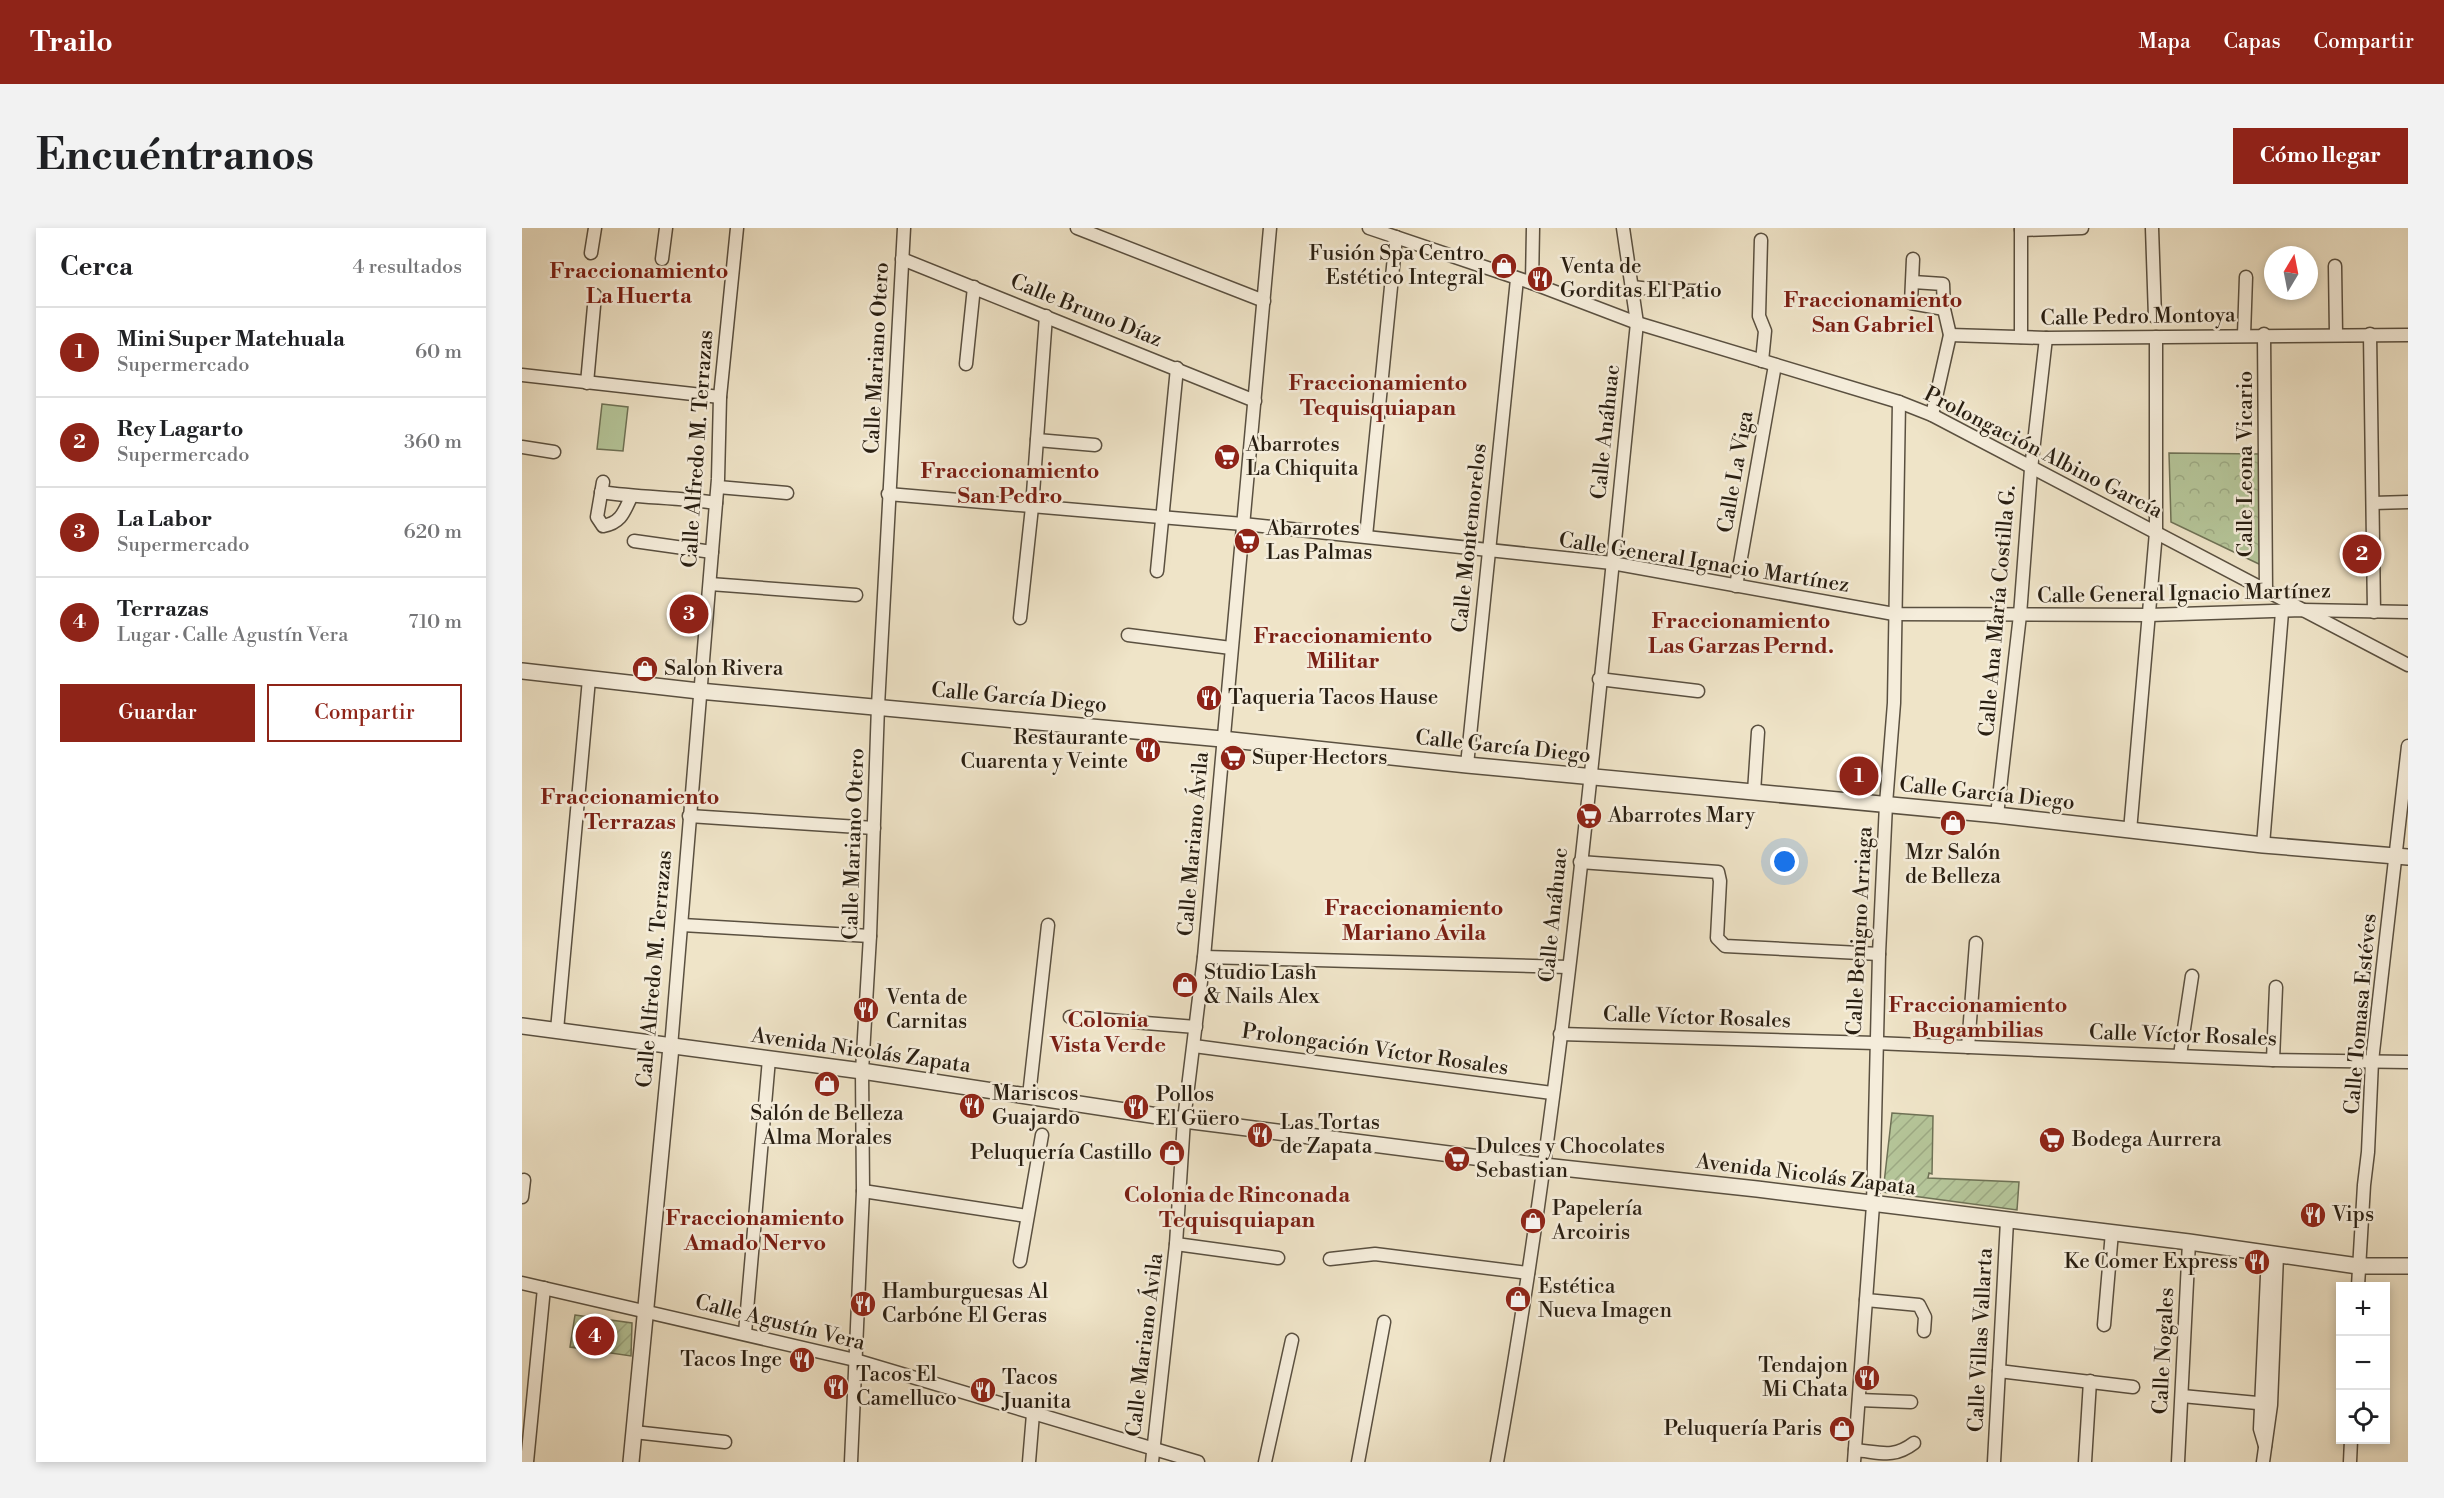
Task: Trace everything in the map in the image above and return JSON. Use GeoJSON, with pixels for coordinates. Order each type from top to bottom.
{"type":"FeatureCollection","features":[{"type":"Feature","properties":{"kind":"street"},"geometry":{"type":"LineString","coordinates":[[591,253],[595,228]]}},
{"type":"Feature","properties":{"kind":"street"},"geometry":{"type":"LineString","coordinates":[[662,259],[666,228]]}},
{"type":"Feature","properties":{"kind":"street","name":"Calle Alfredo M. Terrazas"},"geometry":{"type":"LineString","coordinates":[[631,1462],[682,925],[699,691],[718,487],[720,397],[737,228]]}},
{"type":"Feature","properties":{"kind":"street","name":"Calle Mariano Otero"},"geometry":{"type":"LineString","coordinates":[[851,1462],[863,1191],[862,1071],[870,936],[888,494],[904,228]]}},
{"type":"Feature","properties":{"kind":"street"},"geometry":{"type":"LineString","coordinates":[[1077,228],[1264,301]]}},
{"type":"Feature","properties":{"kind":"street","name":"Calle Mariano Ávila"},"geometry":{"type":"LineString","coordinates":[[1152,1462],[1176,1244],[1184,1120],[1204,957],[1270,228]]}},
{"type":"Feature","properties":{"kind":"street","name":"Prolongación Albino García"},"geometry":{"type":"LineString","coordinates":[[1369,228],[1383,230],[1396,237],[1532,283],[1637,323],[1899,402],[1932,415],[2408,665]]}},
{"type":"Feature","properties":{"kind":"street"},"geometry":{"type":"LineString","coordinates":[[1532,283],[1533,228]]}},
{"type":"Feature","properties":{"kind":"street","name":"Calle Anáhuac"},"geometry":{"type":"LineString","coordinates":[[1497,1462],[1544,1166],[1590,777],[1637,323],[1623,228]]}},
{"type":"Feature","properties":{"kind":"street"},"geometry":{"type":"LineString","coordinates":[[2021,336],[2021,229],[2082,228]]}},
{"type":"Feature","properties":{"kind":"street"},"geometry":{"type":"LineString","coordinates":[[2152,228],[2155,317]]}},
{"type":"Feature","properties":{"kind":"street"},"geometry":{"type":"LineString","coordinates":[[1366,536],[1396,237]]}},
{"type":"Feature","properties":{"kind":"street"},"geometry":{"type":"LineString","coordinates":[[1761,240],[1759,316],[1765,331],[1762,361]]}},
{"type":"Feature","properties":{"kind":"street","name":"Calle Bruno Díaz"},"geometry":{"type":"LineString","coordinates":[[902,259],[1255,401]]}},
{"type":"Feature","properties":{"kind":"street"},"geometry":{"type":"LineString","coordinates":[[1913,259],[1911,303],[1944,309]]}},
{"type":"Feature","properties":{"kind":"street"},"geometry":{"type":"LineString","coordinates":[[2335,266],[2336,334]]}},
{"type":"Feature","properties":{"kind":"street"},"geometry":{"type":"LineString","coordinates":[[2244,335],[2246,277]]}},
{"type":"Feature","properties":{"kind":"street","name":"Calle Montemorelos"},"geometry":{"type":"LineString","coordinates":[[1467,765],[1517,279]]}},
{"type":"Feature","properties":{"kind":"street"},"geometry":{"type":"LineString","coordinates":[[1913,282],[1943,284],[1944,309],[1950,335],[1932,415]]}},
{"type":"Feature","properties":{"kind":"street"},"geometry":{"type":"LineString","coordinates":[[966,364],[974,287]]}},
{"type":"Feature","properties":{"kind":"street"},"geometry":{"type":"LineString","coordinates":[[1632,287],[1670,291],[1703,291]]}},
{"type":"Feature","properties":{"kind":"street"},"geometry":{"type":"LineString","coordinates":[[587,383],[595,295]]}},
{"type":"Feature","properties":{"kind":"street"},"geometry":{"type":"LineString","coordinates":[[1020,618],[1032,507],[1046,316]]}},
{"type":"Feature","properties":{"kind":"street","name":"Calle Pedro Montoya"},"geometry":{"type":"LineString","coordinates":[[1950,335],[2046,338],[2264,334],[2408,335]]}},
{"type":"Feature","properties":{"kind":"street","name":"Calle Leona Vicario"},"geometry":{"type":"LineString","coordinates":[[2264,334],[2266,592]]}},
{"type":"Feature","properties":{"kind":"street"},"geometry":{"type":"LineString","coordinates":[[2370,334],[2374,612]]}},
{"type":"Feature","properties":{"kind":"street"},"geometry":{"type":"LineString","coordinates":[[2130,831],[2156,532],[2156,337]]}},
{"type":"Feature","properties":{"kind":"street","name":"Calle Ana María Costilla G."},"geometry":{"type":"LineString","coordinates":[[1997,815],[2046,338]]}},
{"type":"Feature","properties":{"kind":"street","name":"Calle La Viga"},"geometry":{"type":"LineString","coordinates":[[1736,586],[1775,365]]}},
{"type":"Feature","properties":{"kind":"street"},"geometry":{"type":"LineString","coordinates":[[1157,571],[1177,368]]}},
{"type":"Feature","properties":{"kind":"street"},"geometry":{"type":"LineString","coordinates":[[522,375],[720,397]]}},
{"type":"Feature","properties":{"kind":"street","name":"Calle Benigno Arriaga"},"geometry":{"type":"LineString","coordinates":[[1855,1456],[1873,1205],[1878,954],[1894,703],[1899,402]]}},
{"type":"Feature","properties":{"kind":"street"},"geometry":{"type":"LineString","coordinates":[[1037,440],[1095,445]]}},
{"type":"Feature","properties":{"kind":"street"},"geometry":{"type":"LineString","coordinates":[[522,447],[554,452]]}},
{"type":"Feature","properties":{"kind":"street"},"geometry":{"type":"LineString","coordinates":[[631,497],[621,519],[614,524],[603,526],[597,518],[602,487],[631,497],[673,497],[716,503]]}},
{"type":"Feature","properties":{"kind":"street"},"geometry":{"type":"LineString","coordinates":[[718,487],[788,493]]}},
{"type":"Feature","properties":{"kind":"street","name":"Calle General Ignacio Martínez"},"geometry":{"type":"LineString","coordinates":[[888,494],[1243,524],[1612,563],[1894,614],[2149,615],[2302,610],[2408,612]]}},
{"type":"Feature","properties":{"kind":"street"},"geometry":{"type":"LineString","coordinates":[[2373,503],[2408,502]]}},
{"type":"Feature","properties":{"kind":"street"},"geometry":{"type":"LineString","coordinates":[[634,541],[712,552]]}},
{"type":"Feature","properties":{"kind":"street"},"geometry":{"type":"LineString","coordinates":[[710,584],[856,595]]}},
{"type":"Feature","properties":{"kind":"street"},"geometry":{"type":"LineString","coordinates":[[2263,845],[2282,612]]}},
{"type":"Feature","properties":{"kind":"street"},"geometry":{"type":"LineString","coordinates":[[1128,635],[1231,648]]}},
{"type":"Feature","properties":{"kind":"street","name":"Calle García Diego"},"geometry":{"type":"LineString","coordinates":[[522,671],[699,691],[878,706],[1997,815],[2263,845],[2402,856]]}},
{"type":"Feature","properties":{"kind":"street"},"geometry":{"type":"LineString","coordinates":[[557,1030],[589,679]]}},
{"type":"Feature","properties":{"kind":"street"},"geometry":{"type":"LineString","coordinates":[[1599,679],[1698,691]]}},
{"type":"Feature","properties":{"kind":"street"},"geometry":{"type":"LineString","coordinates":[[1754,792],[1758,732]]}},
{"type":"Feature","properties":{"kind":"street","name":"Calle Tomasa Estéves"},"geometry":{"type":"LineString","coordinates":[[2358,1282],[2372,1061],[2402,856],[2408,746]]}},
{"type":"Feature","properties":{"kind":"street"},"geometry":{"type":"LineString","coordinates":[[689,816],[874,828]]}},
{"type":"Feature","properties":{"kind":"street"},"geometry":{"type":"LineString","coordinates":[[1580,862],[1718,872],[1720,881],[1717,938],[1725,946],[1878,954]]}},
{"type":"Feature","properties":{"kind":"street"},"geometry":{"type":"LineString","coordinates":[[682,925],[870,936]]}},
{"type":"Feature","properties":{"kind":"street"},"geometry":{"type":"LineString","coordinates":[[1029,1096],[1048,925]]}},
{"type":"Feature","properties":{"kind":"street"},"geometry":{"type":"LineString","coordinates":[[1968,1047],[1976,943]]}},
{"type":"Feature","properties":{"kind":"street"},"geometry":{"type":"LineString","coordinates":[[1204,957],[1568,967]]}},
{"type":"Feature","properties":{"kind":"street"},"geometry":{"type":"LineString","coordinates":[[2180,1055],[2192,976]]}},
{"type":"Feature","properties":{"kind":"street"},"geometry":{"type":"LineString","coordinates":[[2273,1060],[2276,987]]}},
{"type":"Feature","properties":{"kind":"street"},"geometry":{"type":"LineString","coordinates":[[1070,1017],[1196,1027]]}},
{"type":"Feature","properties":{"kind":"street","name":"Avenida Nicolás Zapata"},"geometry":{"type":"LineString","coordinates":[[522,1026],[862,1071],[1184,1120],[1544,1166],[2112,1232],[2358,1266],[2408,1266]]}},
{"type":"Feature","properties":{"kind":"street","name":"Calle Víctor Rosales"},"geometry":{"type":"LineString","coordinates":[[1560,1034],[1875,1043],[2273,1060],[2408,1062]]}},
{"type":"Feature","properties":{"kind":"street","name":"Prolongación Víctor Rosales"},"geometry":{"type":"LineString","coordinates":[[1194,1046],[1552,1093]]}},
{"type":"Feature","properties":{"kind":"street"},"geometry":{"type":"LineString","coordinates":[[745,1333],[769,1059]]}},
{"type":"Feature","properties":{"kind":"street"},"geometry":{"type":"LineString","coordinates":[[1020,1261],[1042,1135]]}},
{"type":"Feature","properties":{"kind":"street"},"geometry":{"type":"LineString","coordinates":[[522,1197],[524,1180]]}},
{"type":"Feature","properties":{"kind":"street"},"geometry":{"type":"LineString","coordinates":[[863,1191],[1027,1216]]}},
{"type":"Feature","properties":{"kind":"street","name":"Calle Villas Vallarta"},"geometry":{"type":"LineString","coordinates":[[1994,1462],[2007,1221]]}},
{"type":"Feature","properties":{"kind":"street"},"geometry":{"type":"LineString","coordinates":[[2104,1325],[2112,1232]]}},
{"type":"Feature","properties":{"kind":"street","name":"Calle Nogales"},"geometry":{"type":"LineString","coordinates":[[2178,1462],[2189,1242]]}},
{"type":"Feature","properties":{"kind":"street"},"geometry":{"type":"LineString","coordinates":[[1176,1244],[1278,1258]]}},
{"type":"Feature","properties":{"kind":"street"},"geometry":{"type":"LineString","coordinates":[[1330,1259],[1375,1254],[1528,1273]]}},
{"type":"Feature","properties":{"kind":"street"},"geometry":{"type":"LineString","coordinates":[[2263,1462],[2272,1255]]}},
{"type":"Feature","properties":{"kind":"street","name":"Calle Agustín Vera"},"geometry":{"type":"LineString","coordinates":[[522,1283],[855,1360],[1198,1462]]}},
{"type":"Feature","properties":{"kind":"street"},"geometry":{"type":"LineString","coordinates":[[526,1462],[544,1288]]}},
{"type":"Feature","properties":{"kind":"street"},"geometry":{"type":"LineString","coordinates":[[1866,1300],[1919,1305],[1925,1317],[1924,1331]]}},
{"type":"Feature","properties":{"kind":"street"},"geometry":{"type":"LineString","coordinates":[[1358,1462],[1384,1322]]}},
{"type":"Feature","properties":{"kind":"street"},"geometry":{"type":"LineString","coordinates":[[1265,1462],[1292,1340]]}},
{"type":"Feature","properties":{"kind":"street"},"geometry":{"type":"LineString","coordinates":[[1999,1371],[2133,1387]]}},
{"type":"Feature","properties":{"kind":"street"},"geometry":{"type":"LineString","coordinates":[[2085,1462],[2090,1381]]}},
{"type":"Feature","properties":{"kind":"street"},"geometry":{"type":"LineString","coordinates":[[2182,1396],[2266,1404]]}},
{"type":"Feature","properties":{"kind":"street"},"geometry":{"type":"LineString","coordinates":[[1859,1400],[1911,1402]]}},
{"type":"Feature","properties":{"kind":"street"},"geometry":{"type":"LineString","coordinates":[[1029,1462],[1034,1414]]}},
{"type":"Feature","properties":{"kind":"street"},"geometry":{"type":"LineString","coordinates":[[634,1432],[725,1442]]}},
{"type":"Feature","properties":{"kind":"street"},"geometry":{"type":"LineString","coordinates":[[1855,1456],[1902,1452],[1914,1443]]}},
{"type":"Feature","properties":{"kind":"street"},"geometry":{"type":"LineString","coordinates":[[2350,1462],[2351,1444]]}},
{"type":"Feature","properties":{"kind":"green space"},"geometry":{"type":"Polygon","coordinates":[[[602,404],[628,407],[623,451],[597,449],[602,404]]]}},
{"type":"Feature","properties":{"kind":"green space"},"geometry":{"type":"Polygon","coordinates":[[[2169,453],[2261,454],[2261,565],[2171,522],[2169,453]]]}},
{"type":"Feature","properties":{"kind":"green space"},"geometry":{"type":"Polygon","coordinates":[[[1892,1113],[1933,1116],[1932,1174],[1929,1173],[1928,1178],[2019,1182],[2017,1210],[1883,1192],[1892,1113]]]}},
{"type":"Feature","properties":{"kind":"green space"},"geometry":{"type":"Polygon","coordinates":[[[575,1315],[632,1323],[631,1356],[570,1347],[575,1315]]]}},
{"type":"Feature","properties":{"kind":"place","name":"Fusión Spa Centro Estético Integral"},"geometry":{"type":"Point","coordinates":[1504,266]}},
{"type":"Feature","properties":{"kind":"place","name":"Venta de Gorditas El Patio"},"geometry":{"type":"Point","coordinates":[1540,279]}},
{"type":"Feature","properties":{"kind":"place","name":"Abarrotes La Chiquita"},"geometry":{"type":"Point","coordinates":[1227,457]}},
{"type":"Feature","properties":{"kind":"place","name":"Abarrotes Las Palmas"},"geometry":{"type":"Point","coordinates":[1247,541]}},
{"type":"Feature","properties":{"kind":"place","name":"Rey Lagarto"},"geometry":{"type":"Point","coordinates":[2362,554]}},
{"type":"Feature","properties":{"kind":"place","name":"La Labor"},"geometry":{"type":"Point","coordinates":[689,614]}},
{"type":"Feature","properties":{"kind":"place","name":"Salon Rivera"},"geometry":{"type":"Point","coordinates":[645,669]}},
{"type":"Feature","properties":{"kind":"place","name":"Taqueria Tacos Hause"},"geometry":{"type":"Point","coordinates":[1209,698]}},
{"type":"Feature","properties":{"kind":"place","name":"Restaurante Cuarenta y Veinte"},"geometry":{"type":"Point","coordinates":[1148,750]}},
{"type":"Feature","properties":{"kind":"place","name":"Super Hectors"},"geometry":{"type":"Point","coordinates":[1233,758]}},
{"type":"Feature","properties":{"kind":"place","name":"Mini Super Matehuala"},"geometry":{"type":"Point","coordinates":[1859,776]}},
{"type":"Feature","properties":{"kind":"place","name":"Abarrotes Mary"},"geometry":{"type":"Point","coordinates":[1589,816]}},
{"type":"Feature","properties":{"kind":"place","name":"Mzr Salón de Belleza"},"geometry":{"type":"Point","coordinates":[1953,823]}},
{"type":"Feature","properties":{"kind":"place","name":"Studio Lash & Nails Alex"},"geometry":{"type":"Point","coordinates":[1185,985]}},
{"type":"Feature","properties":{"kind":"place","name":"Venta de Carnitas"},"geometry":{"type":"Point","coordinates":[866,1010]}},
{"type":"Feature","properties":{"kind":"place","name":"Salón de Belleza Alma Morales"},"geometry":{"type":"Point","coordinates":[827,1084]}},
{"type":"Feature","properties":{"kind":"place","name":"Mariscos Guajardo"},"geometry":{"type":"Point","coordinates":[972,1106]}},
{"type":"Feature","properties":{"kind":"place","name":"Pollos El Güero"},"geometry":{"type":"Point","coordinates":[1136,1107]}},
{"type":"Feature","properties":{"kind":"place","name":"Las Tortas de Zapata"},"geometry":{"type":"Point","coordinates":[1260,1135]}},
{"type":"Feature","properties":{"kind":"place","name":"Bodega Aurrera"},"geometry":{"type":"Point","coordinates":[2052,1140]}},
{"type":"Feature","properties":{"kind":"place","name":"Peluquería Castillo"},"geometry":{"type":"Point","coordinates":[1172,1153]}},
{"type":"Feature","properties":{"kind":"place","name":"Dulces y Chocolates Sebastian"},"geometry":{"type":"Point","coordinates":[1457,1159]}},
{"type":"Feature","properties":{"kind":"place","name":"Vips"},"geometry":{"type":"Point","coordinates":[2313,1215]}},
{"type":"Feature","properties":{"kind":"place","name":"Papelería Arcoiris"},"geometry":{"type":"Point","coordinates":[1533,1221]}},
{"type":"Feature","properties":{"kind":"place","name":"Ke Comer Express"},"geometry":{"type":"Point","coordinates":[2257,1262]}},
{"type":"Feature","properties":{"kind":"place","name":"Estética Nueva Imagen"},"geometry":{"type":"Point","coordinates":[1518,1299]}},
{"type":"Feature","properties":{"kind":"place","name":"Hamburguesas Al Carbóne El Geras"},"geometry":{"type":"Point","coordinates":[863,1304]}},
{"type":"Feature","properties":{"kind":"place","name":"Terrazas"},"geometry":{"type":"Point","coordinates":[595,1336]}},
{"type":"Feature","properties":{"kind":"place","name":"Tacos Inge"},"geometry":{"type":"Point","coordinates":[802,1360]}},
{"type":"Feature","properties":{"kind":"place","name":"Tendajon Mi Chata"},"geometry":{"type":"Point","coordinates":[1867,1378]}},
{"type":"Feature","properties":{"kind":"place","name":"Tacos El Camelluco"},"geometry":{"type":"Point","coordinates":[836,1387]}},
{"type":"Feature","properties":{"kind":"place","name":"Tacos Juanita"},"geometry":{"type":"Point","coordinates":[983,1390]}},
{"type":"Feature","properties":{"kind":"place","name":"Peluquería Paris"},"geometry":{"type":"Point","coordinates":[1842,1429]}},
{"type":"Feature","properties":{"kind":"district","name":"Fraccionamiento La Huerta"},"geometry":{"type":"Point","coordinates":[639,284]}},
{"type":"Feature","properties":{"kind":"district","name":"Fraccionamiento San Gabriel"},"geometry":{"type":"Point","coordinates":[1873,312]}},
{"type":"Feature","properties":{"kind":"district","name":"Fraccionamiento Tequisquiapan"},"geometry":{"type":"Point","coordinates":[1378,396]}},
{"type":"Feature","properties":{"kind":"district","name":"Fraccionamiento San Pedro"},"geometry":{"type":"Point","coordinates":[1010,484]}},
{"type":"Feature","properties":{"kind":"district","name":"Fraccionamiento Las Garzas Pernd."},"geometry":{"type":"Point","coordinates":[1741,634]}},
{"type":"Feature","properties":{"kind":"district","name":"Fraccionamiento Militar"},"geometry":{"type":"Point","coordinates":[1343,648]}},
{"type":"Feature","properties":{"kind":"district","name":"Fraccionamiento Terrazas"},"geometry":{"type":"Point","coordinates":[630,810]}},
{"type":"Feature","properties":{"kind":"district","name":"Fraccionamiento Mariano Ávila"},"geometry":{"type":"Point","coordinates":[1414,920]}},
{"type":"Feature","properties":{"kind":"district","name":"Fraccionamiento Bugambilias"},"geometry":{"type":"Point","coordinates":[1978,1018]}},
{"type":"Feature","properties":{"kind":"district","name":"Colonia Vista Verde"},"geometry":{"type":"Point","coordinates":[1108,1032]}},
{"type":"Feature","properties":{"kind":"district","name":"Colonia de Rinconada Tequisquiapan"},"geometry":{"type":"Point","coordinates":[1237,1208]}},
{"type":"Feature","properties":{"kind":"district","name":"Fraccionamiento Amado Nervo"},"geometry":{"type":"Point","coordinates":[755,1230]}}]}
